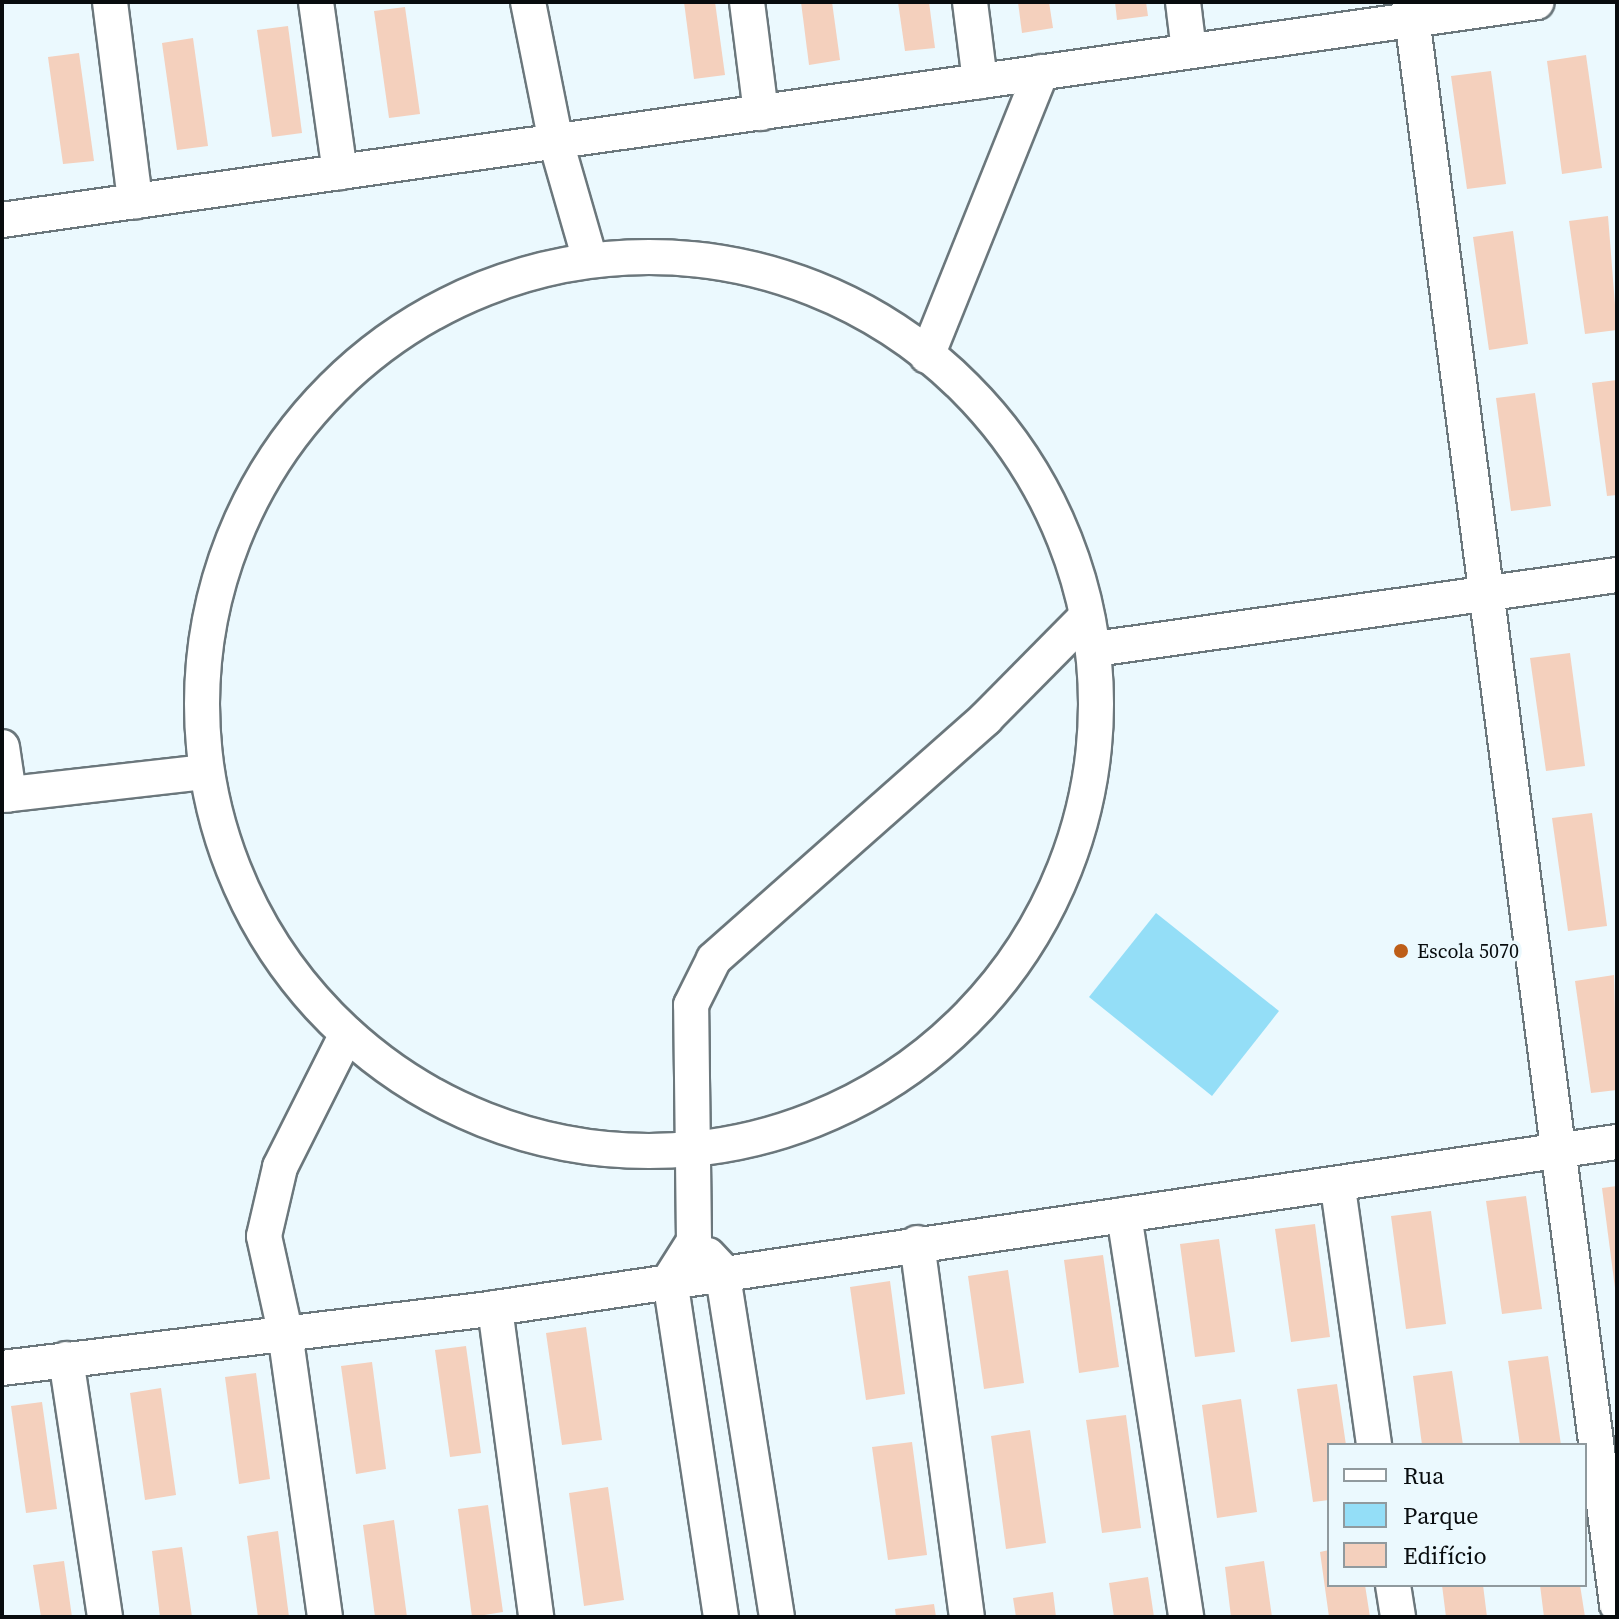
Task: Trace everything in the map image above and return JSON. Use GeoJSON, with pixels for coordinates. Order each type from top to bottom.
{"type":"FeatureCollection","features":[{"type":"Feature","properties":{"kind":"street"},"geometry":{"type":"LineString","coordinates":[[110,2],[135,201]]}},
{"type":"Feature","properties":{"kind":"street"},"geometry":{"type":"LineString","coordinates":[[316,2],[340,172]]}},
{"type":"Feature","properties":{"kind":"street"},"geometry":{"type":"LineString","coordinates":[[528,2],[556,142],[589,256]]}},
{"type":"Feature","properties":{"kind":"street"},"geometry":{"type":"LineString","coordinates":[[747,2],[761,113]]}},
{"type":"Feature","properties":{"kind":"street"},"geometry":{"type":"LineString","coordinates":[[970,2],[980,81]]}},
{"type":"Feature","properties":{"kind":"street"},"geometry":{"type":"LineString","coordinates":[[1183,2],[1189,51]]}},
{"type":"Feature","properties":{"kind":"street"},"geometry":{"type":"LineString","coordinates":[[2,220],[1189,51],[1412,13],[1537,2]]}},
{"type":"Feature","properties":{"kind":"street"},"geometry":{"type":"LineString","coordinates":[[1412,13],[1484,593],[1617,1605]]}},
{"type":"Feature","properties":{"kind":"street"},"geometry":{"type":"LineString","coordinates":[[927,356],[1041,72]]}},
{"type":"Feature","properties":{"kind":"street"},"geometry":{"type":"LineString","coordinates":[[589,256],[730,259],[864,307],[927,356],[977,394],[1056,512],[1091,633],[1089,793],[1029,941],[949,1040],[828,1119],[690,1155],[554,1147],[428,1098],[321,1014],[244,902],[204,772],[206,629],[252,494],[337,379],[453,297],[589,256]]}},
{"type":"Feature","properties":{"kind":"street"},"geometry":{"type":"LineString","coordinates":[[721,1617],[670,1279],[694,1241],[690,1155],[691,1005],[714,959],[986,718],[1091,633],[1484,593],[1617,575]]}},
{"type":"Feature","properties":{"kind":"street"},"geometry":{"type":"LineString","coordinates":[[2,747],[6,795],[204,772]]}},
{"type":"Feature","properties":{"kind":"street"},"geometry":{"type":"LineString","coordinates":[[325,1617],[285,1331],[264,1236],[280,1167],[347,1034]]}},
{"type":"Feature","properties":{"kind":"street"},"geometry":{"type":"LineString","coordinates":[[2,1368],[285,1331],[495,1308],[722,1270],[1338,1188],[1617,1142]]}},
{"type":"Feature","properties":{"kind":"street"},"geometry":{"type":"LineString","coordinates":[[1338,1188],[1374,1443]]}},
{"type":"Feature","properties":{"kind":"street"},"geometry":{"type":"LineString","coordinates":[[1124,1215],[1186,1617]]}},
{"type":"Feature","properties":{"kind":"street"},"geometry":{"type":"LineString","coordinates":[[694,1241],[722,1270],[777,1617]]}},
{"type":"Feature","properties":{"kind":"street"},"geometry":{"type":"LineString","coordinates":[[917,1243],[967,1617]]}},
{"type":"Feature","properties":{"kind":"street"},"geometry":{"type":"LineString","coordinates":[[495,1308],[536,1617]]}},
{"type":"Feature","properties":{"kind":"street"},"geometry":{"type":"LineString","coordinates":[[66,1359],[105,1617]]}},
{"type":"Feature","properties":{"kind":"street"},"geometry":{"type":"LineString","coordinates":[[1393,1587],[1398,1617]]}},
{"type":"Feature","properties":{"kind":"green space"},"geometry":{"type":"Polygon","coordinates":[[[1156,913],[1279,1011],[1212,1096],[1089,997],[1156,913]]]}},
{"type":"Feature","properties":{"kind":"building"},"geometry":{"type":"Polygon","coordinates":[[[684,2],[715,2],[725,75],[694,79],[684,2]]]}},
{"type":"Feature","properties":{"kind":"building"},"geometry":{"type":"Polygon","coordinates":[[[801,2],[832,2],[840,60],[809,65],[801,2]]]}},
{"type":"Feature","properties":{"kind":"building"},"geometry":{"type":"Polygon","coordinates":[[[898,2],[929,2],[935,48],[905,51],[898,2]]]}},
{"type":"Feature","properties":{"kind":"building"},"geometry":{"type":"Polygon","coordinates":[[[1018,2],[1049,2],[1053,28],[1022,33],[1018,2]]]}},
{"type":"Feature","properties":{"kind":"building"},"geometry":{"type":"Polygon","coordinates":[[[1115,2],[1146,2],[1148,16],[1117,20],[1115,2]]]}},
{"type":"Feature","properties":{"kind":"building"},"geometry":{"type":"Polygon","coordinates":[[[405,7],[420,114],[389,118],[374,11],[405,7]]]}},
{"type":"Feature","properties":{"kind":"building"},"geometry":{"type":"Polygon","coordinates":[[[288,26],[302,133],[272,137],[257,30],[288,26]]]}},
{"type":"Feature","properties":{"kind":"building"},"geometry":{"type":"Polygon","coordinates":[[[193,38],[208,146],[177,150],[162,43],[193,38]]]}},
{"type":"Feature","properties":{"kind":"building"},"geometry":{"type":"Polygon","coordinates":[[[79,53],[94,161],[63,164],[48,57],[79,53]]]}},
{"type":"Feature","properties":{"kind":"building"},"geometry":{"type":"Polygon","coordinates":[[[1586,55],[1602,168],[1562,174],[1547,61],[1586,55]]]}},
{"type":"Feature","properties":{"kind":"building"},"geometry":{"type":"Polygon","coordinates":[[[1491,71],[1506,184],[1467,189],[1451,76],[1491,71]]]}},
{"type":"Feature","properties":{"kind":"building"},"geometry":{"type":"Polygon","coordinates":[[[1608,216],[1617,330],[1585,334],[1569,221],[1608,216]]]}},
{"type":"Feature","properties":{"kind":"building"},"geometry":{"type":"Polygon","coordinates":[[[1513,231],[1528,344],[1489,350],[1473,237],[1513,231]]]}},
{"type":"Feature","properties":{"kind":"building"},"geometry":{"type":"Polygon","coordinates":[[[1617,380],[1617,495],[1607,496],[1592,383],[1617,380]]]}},
{"type":"Feature","properties":{"kind":"building"},"geometry":{"type":"Polygon","coordinates":[[[1535,393],[1551,506],[1511,511],[1496,398],[1535,393]]]}},
{"type":"Feature","properties":{"kind":"building"},"geometry":{"type":"Polygon","coordinates":[[[1570,653],[1585,766],[1546,771],[1530,658],[1570,653]]]}},
{"type":"Feature","properties":{"kind":"building"},"geometry":{"type":"Polygon","coordinates":[[[1592,813],[1607,926],[1568,931],[1552,818],[1592,813]]]}},
{"type":"Feature","properties":{"kind":"building"},"geometry":{"type":"Polygon","coordinates":[[[1614,975],[1617,1090],[1591,1093],[1575,981],[1614,975]]]}},
{"type":"Feature","properties":{"kind":"building"},"geometry":{"type":"Polygon","coordinates":[[[1617,1186],[1617,1288],[1615,1288],[1602,1188],[1617,1186]]]}},
{"type":"Feature","properties":{"kind":"building"},"geometry":{"type":"Polygon","coordinates":[[[1526,1196],[1542,1309],[1502,1314],[1486,1201],[1526,1196]]]}},
{"type":"Feature","properties":{"kind":"building"},"geometry":{"type":"Polygon","coordinates":[[[1431,1211],[1446,1324],[1406,1329],[1391,1216],[1431,1211]]]}},
{"type":"Feature","properties":{"kind":"building"},"geometry":{"type":"Polygon","coordinates":[[[1315,1224],[1330,1337],[1291,1342],[1275,1229],[1315,1224]]]}},
{"type":"Feature","properties":{"kind":"building"},"geometry":{"type":"Polygon","coordinates":[[[1219,1239],[1235,1352],[1195,1357],[1180,1244],[1219,1239]]]}},
{"type":"Feature","properties":{"kind":"building"},"geometry":{"type":"Polygon","coordinates":[[[1103,1255],[1119,1367],[1079,1373],[1064,1260],[1103,1255]]]}},
{"type":"Feature","properties":{"kind":"building"},"geometry":{"type":"Polygon","coordinates":[[[1008,1270],[1024,1383],[984,1389],[968,1276],[1008,1270]]]}},
{"type":"Feature","properties":{"kind":"building"},"geometry":{"type":"Polygon","coordinates":[[[890,1281],[905,1394],[866,1400],[850,1287],[890,1281]]]}},
{"type":"Feature","properties":{"kind":"building"},"geometry":{"type":"Polygon","coordinates":[[[586,1327],[602,1440],[562,1445],[546,1333],[586,1327]]]}},
{"type":"Feature","properties":{"kind":"building"},"geometry":{"type":"Polygon","coordinates":[[[466,1346],[481,1453],[450,1457],[435,1350],[466,1346]]]}},
{"type":"Feature","properties":{"kind":"building"},"geometry":{"type":"Polygon","coordinates":[[[1548,1356],[1561,1443],[1520,1443],[1508,1361],[1548,1356]]]}},
{"type":"Feature","properties":{"kind":"building"},"geometry":{"type":"Polygon","coordinates":[[[372,1362],[386,1469],[356,1474],[341,1366],[372,1362]]]}},
{"type":"Feature","properties":{"kind":"building"},"geometry":{"type":"Polygon","coordinates":[[[1452,1371],[1463,1443],[1422,1443],[1413,1376],[1452,1371]]]}},
{"type":"Feature","properties":{"kind":"building"},"geometry":{"type":"Polygon","coordinates":[[[256,1373],[270,1479],[239,1484],[225,1377],[256,1373]]]}},
{"type":"Feature","properties":{"kind":"building"},"geometry":{"type":"Polygon","coordinates":[[[1337,1384],[1346,1443],[1327,1443],[1327,1500],[1313,1502],[1297,1389],[1337,1384]]]}},
{"type":"Feature","properties":{"kind":"building"},"geometry":{"type":"Polygon","coordinates":[[[161,1388],[176,1495],[145,1500],[130,1393],[161,1388]]]}},
{"type":"Feature","properties":{"kind":"building"},"geometry":{"type":"Polygon","coordinates":[[[1241,1399],[1257,1512],[1217,1518],[1202,1405],[1241,1399]]]}},
{"type":"Feature","properties":{"kind":"building"},"geometry":{"type":"Polygon","coordinates":[[[42,1402],[57,1509],[26,1513],[11,1406],[42,1402]]]}},
{"type":"Feature","properties":{"kind":"building"},"geometry":{"type":"Polygon","coordinates":[[[1126,1415],[1141,1528],[1102,1533],[1086,1420],[1126,1415]]]}},
{"type":"Feature","properties":{"kind":"building"},"geometry":{"type":"Polygon","coordinates":[[[1030,1430],[1046,1543],[1006,1549],[991,1436],[1030,1430]]]}},
{"type":"Feature","properties":{"kind":"building"},"geometry":{"type":"Polygon","coordinates":[[[912,1442],[927,1555],[888,1560],[872,1447],[912,1442]]]}},
{"type":"Feature","properties":{"kind":"building"},"geometry":{"type":"Polygon","coordinates":[[[608,1487],[624,1600],[584,1606],[569,1493],[608,1487]]]}},
{"type":"Feature","properties":{"kind":"building"},"geometry":{"type":"Polygon","coordinates":[[[488,1505],[503,1612],[472,1617],[458,1509],[488,1505]]]}},
{"type":"Feature","properties":{"kind":"building"},"geometry":{"type":"Polygon","coordinates":[[[394,1520],[407,1617],[375,1617],[363,1525],[394,1520]]]}},
{"type":"Feature","properties":{"kind":"building"},"geometry":{"type":"Polygon","coordinates":[[[278,1531],[289,1617],[258,1617],[247,1536],[278,1531]]]}},
{"type":"Feature","properties":{"kind":"building"},"geometry":{"type":"Polygon","coordinates":[[[182,1547],[192,1617],[160,1617],[152,1551],[182,1547]]]}},
{"type":"Feature","properties":{"kind":"building"},"geometry":{"type":"Polygon","coordinates":[[[1327,1550],[1327,1587],[1365,1587],[1370,1617],[1329,1617],[1320,1552],[1327,1550]]]}},
{"type":"Feature","properties":{"kind":"building"},"geometry":{"type":"Polygon","coordinates":[[[64,1561],[72,1617],[41,1617],[33,1565],[64,1561]]]}},
{"type":"Feature","properties":{"kind":"building"},"geometry":{"type":"Polygon","coordinates":[[[1264,1561],[1272,1617],[1231,1617],[1225,1567],[1264,1561]]]}},
{"type":"Feature","properties":{"kind":"building"},"geometry":{"type":"Polygon","coordinates":[[[1148,1577],[1154,1617],[1114,1617],[1109,1583],[1148,1577]]]}},
{"type":"Feature","properties":{"kind":"building"},"geometry":{"type":"Polygon","coordinates":[[[1442,1587],[1483,1587],[1487,1617],[1446,1617],[1442,1587]]]}},
{"type":"Feature","properties":{"kind":"building"},"geometry":{"type":"Polygon","coordinates":[[[1540,1587],[1580,1587],[1585,1617],[1544,1617],[1540,1587]]]}},
{"type":"Feature","properties":{"kind":"building"},"geometry":{"type":"Polygon","coordinates":[[[1053,1592],[1056,1617],[1016,1617],[1013,1598],[1053,1592]]]}},
{"type":"Feature","properties":{"kind":"building"},"geometry":{"type":"Polygon","coordinates":[[[934,1604],[936,1617],[896,1617],[895,1609],[934,1604]]]}},
{"type":"Feature","properties":{"kind":"place","name":"Escola 5070"},"geometry":{"type":"Point","coordinates":[1401,951]}}]}
